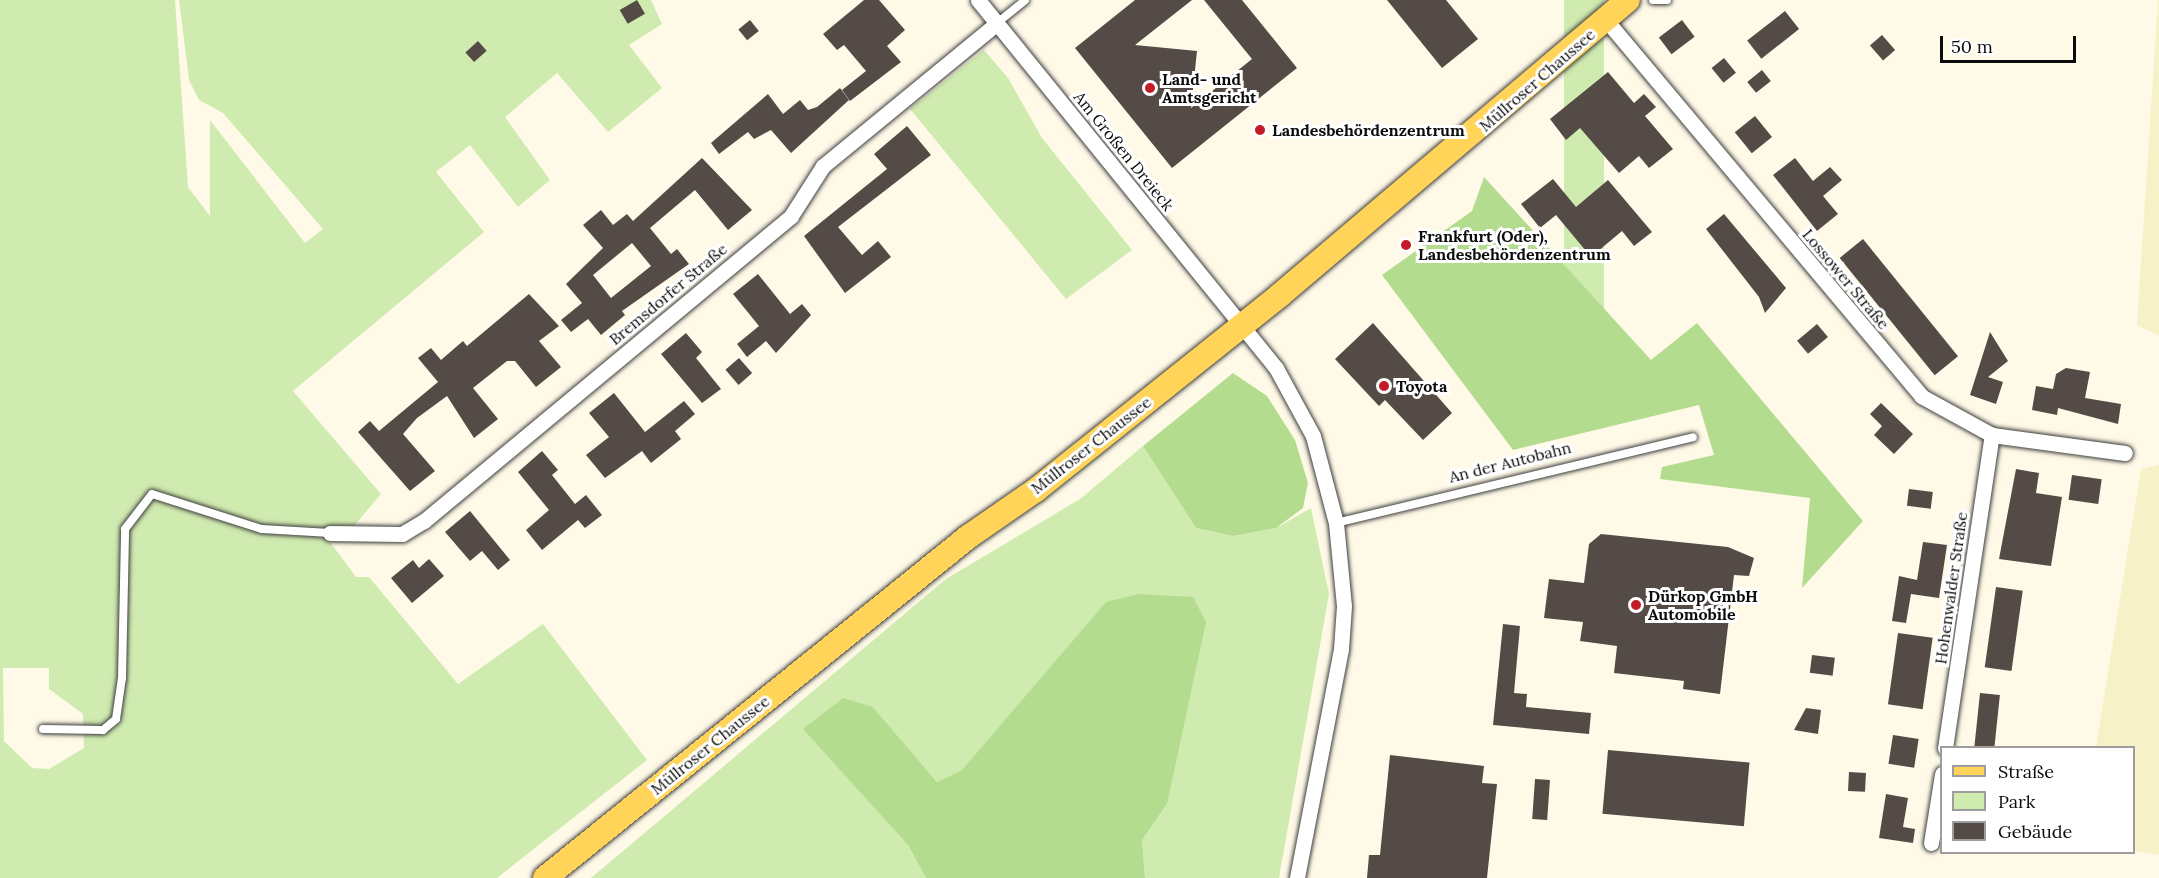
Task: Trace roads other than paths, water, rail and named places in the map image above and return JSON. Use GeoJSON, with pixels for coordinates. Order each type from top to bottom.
{"type":"FeatureCollection","features":[{"type":"Feature","properties":{"kind":"main road","name":"Müllroser Chaussee"},"geometry":{"type":"LineString","coordinates":[[545,878],[968,537],[1242,326],[1628,0]]}},
{"type":"Feature","properties":{"kind":"street","name":"Am Großen Dreieck"},"geometry":{"type":"LineString","coordinates":[[978,0],[1242,326]]}},
{"type":"Feature","properties":{"kind":"street","name":"Lossower Straße"},"geometry":{"type":"LineString","coordinates":[[1606,20],[1910,385],[1938,407],[1992,435],[2125,453]]}},
{"type":"Feature","properties":{"kind":"street","name":"Bremsdorfer Straße"},"geometry":{"type":"LineString","coordinates":[[330,532],[402,534],[424,521],[791,216],[823,166],[997,23]]}},
{"type":"Feature","properties":{"kind":"street"},"geometry":{"type":"LineString","coordinates":[[1242,326],[1301,406],[1336,523],[1343,564],[1341,649],[1297,878]]}},
{"type":"Feature","properties":{"kind":"street","name":"Hohenwalder Straße"},"geometry":{"type":"LineString","coordinates":[[1945,746],[1992,435]]}},
{"type":"Feature","properties":{"kind":"street"},"geometry":{"type":"LineString","coordinates":[[1931,843],[1940,781]]}},
{"type":"Feature","properties":{"kind":"lane"},"geometry":{"type":"LineString","coordinates":[[997,23],[1025,0]]}},
{"type":"Feature","properties":{"kind":"lane"},"geometry":{"type":"LineString","coordinates":[[1653,0],[1666,0]]}},
{"type":"Feature","properties":{"kind":"lane","name":"An der Autobahn"},"geometry":{"type":"LineString","coordinates":[[1336,523],[1693,437]]}},
{"type":"Feature","properties":{"kind":"lane"},"geometry":{"type":"LineString","coordinates":[[43,729],[103,729],[116,719],[122,678],[125,529],[152,494],[262,530],[330,532]]}},
{"type":"Feature","properties":{"kind":"place","name":"Land- und Amtsgericht"},"geometry":{"type":"Point","coordinates":[1150,88]}},
{"type":"Feature","properties":{"kind":"place","name":"Landesbehördenzentrum"},"geometry":{"type":"Point","coordinates":[1260,130]}},
{"type":"Feature","properties":{"kind":"place","name":"Frankfurt (Oder), Landesbehördenzentrum"},"geometry":{"type":"Point","coordinates":[1406,245]}},
{"type":"Feature","properties":{"kind":"place","name":"Toyota"},"geometry":{"type":"Point","coordinates":[1384,386]}},
{"type":"Feature","properties":{"kind":"place","name":"Dürkop GmbH Automobile"},"geometry":{"type":"Point","coordinates":[1636,605]}}]}
